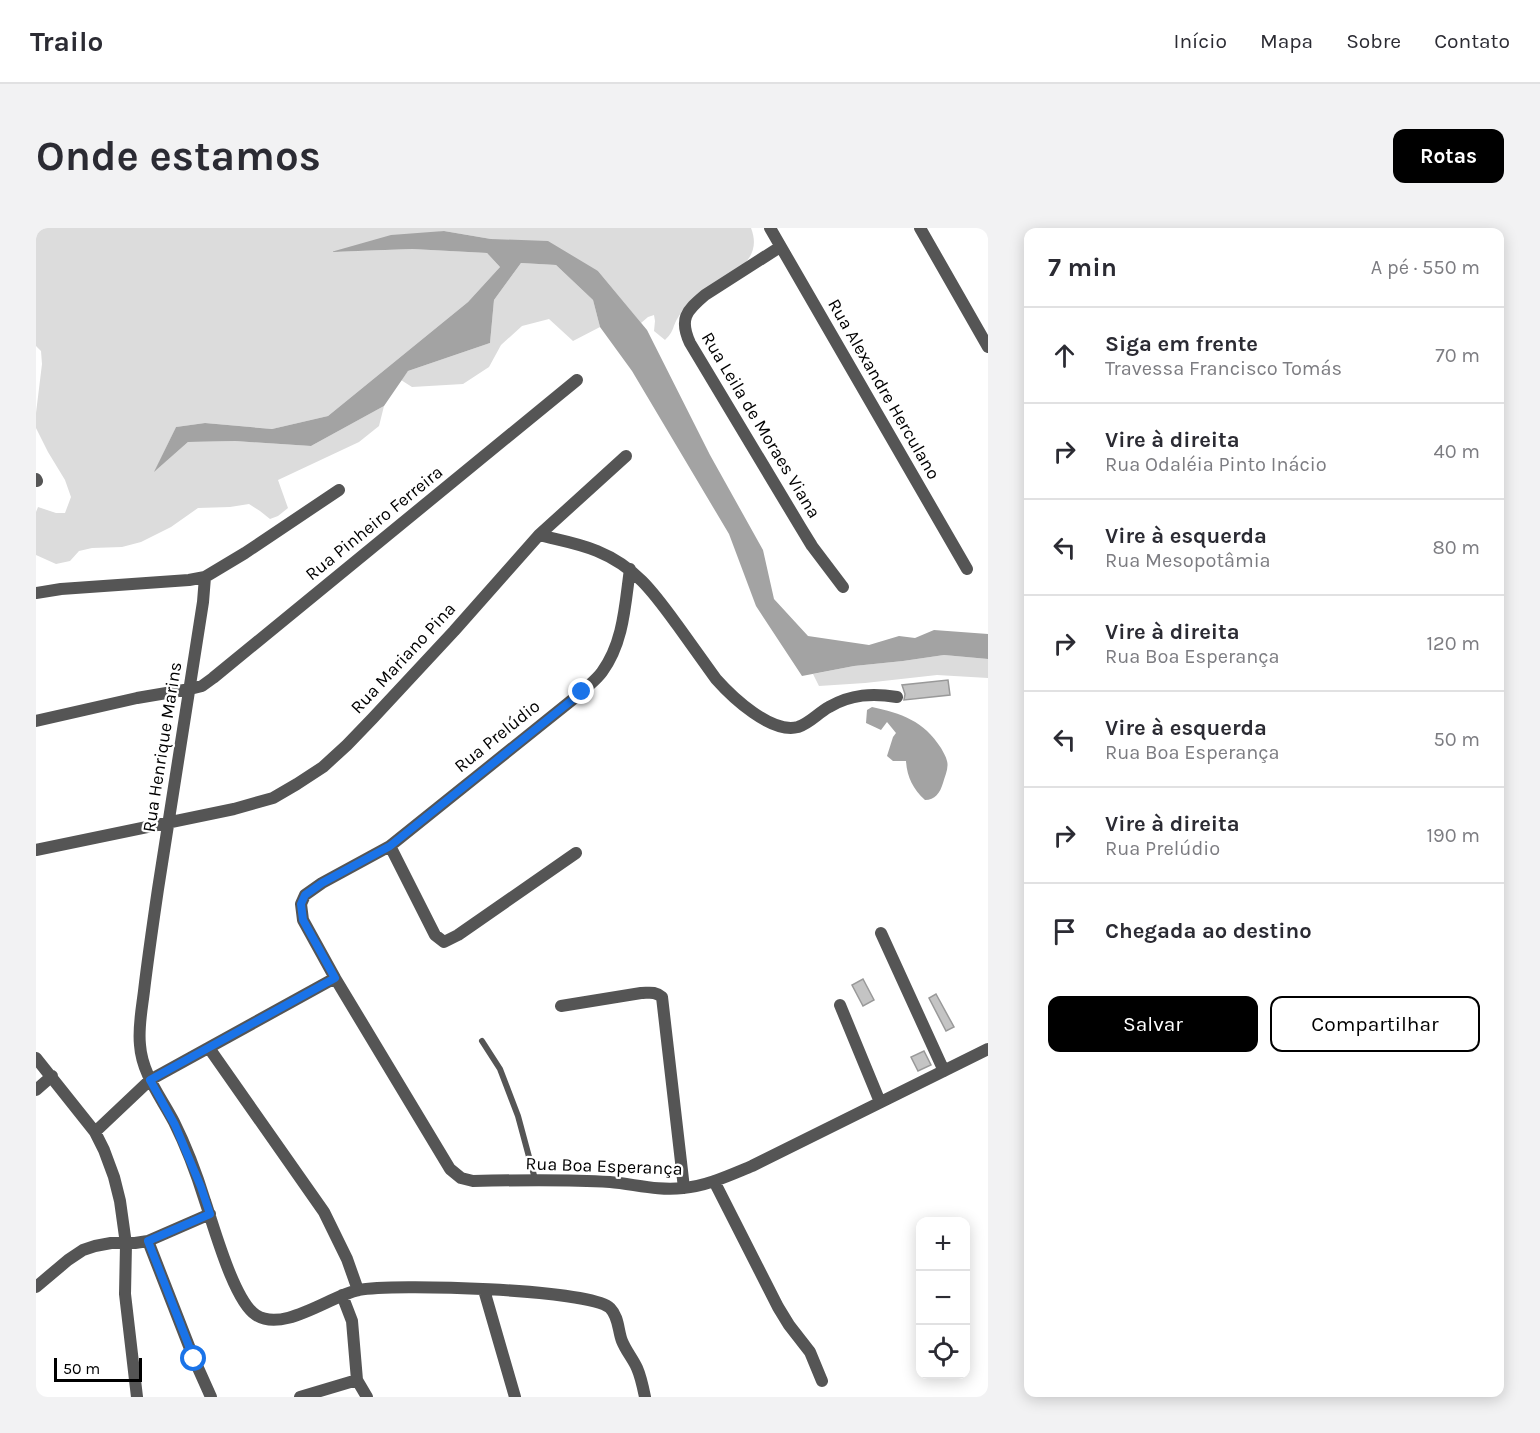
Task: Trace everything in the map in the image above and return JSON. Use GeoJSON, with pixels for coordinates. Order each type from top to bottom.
{"type":"FeatureCollection","features":[{"type":"Feature","properties":{"kind":"street","name":"Rua Alexandre Herculano"},"geometry":{"type":"LineString","coordinates":[[770,228],[967,569]]}},
{"type":"Feature","properties":{"kind":"street"},"geometry":{"type":"LineString","coordinates":[[920,228],[988,347]]}},
{"type":"Feature","properties":{"kind":"street","name":"Rua Leila de Moraes Viana"},"geometry":{"type":"LineString","coordinates":[[780,247],[694,304],[685,317],[685,333],[812,546],[843,587]]}},
{"type":"Feature","properties":{"kind":"street","name":"Rua Pinheiro Ferreira"},"geometry":{"type":"LineString","coordinates":[[36,721],[202,686],[578,380]]}},
{"type":"Feature","properties":{"kind":"street","name":"Rua Mariano Pina"},"geometry":{"type":"LineString","coordinates":[[36,850],[201,817],[273,798],[297,784],[348,745],[454,631],[538,535],[626,456]]}},
{"type":"Feature","properties":{"kind":"street"},"geometry":{"type":"LineString","coordinates":[[36,593],[205,577],[339,490]]}},
{"type":"Feature","properties":{"kind":"street"},"geometry":{"type":"LineString","coordinates":[[538,535],[597,551],[630,569],[652,591],[727,692],[752,712],[774,724],[785,727],[801,726],[829,707],[853,697],[867,694],[897,697]]}},
{"type":"Feature","properties":{"kind":"street","name":"Rua Prelúdio"},"geometry":{"type":"LineString","coordinates":[[322,883],[390,846],[582,692],[601,674],[615,650],[620,634],[630,569]]}},
{"type":"Feature","properties":{"kind":"street","name":"Rua Henrique Marins"},"geometry":{"type":"LineString","coordinates":[[205,577],[190,689],[148,955],[140,1045],[150,1080],[175,1125],[201,1187],[238,1291],[246,1306],[255,1315],[270,1320],[283,1319],[358,1290],[403,1286],[562,1295],[604,1303],[614,1313],[621,1339],[637,1368],[645,1397]]}},
{"type":"Feature","properties":{"kind":"street"},"geometry":{"type":"LineString","coordinates":[[390,846],[435,935],[444,942],[458,935],[576,853]]}},
{"type":"Feature","properties":{"kind":"street","name":"Rua Boa Esperança"},"geometry":{"type":"LineString","coordinates":[[322,883],[305,895],[301,904],[303,920],[335,978],[440,1153],[455,1174],[473,1181],[613,1182],[665,1189],[684,1188],[714,1181],[752,1166],[988,1049]]}},
{"type":"Feature","properties":{"kind":"street"},"geometry":{"type":"LineString","coordinates":[[881,933],[944,1071]]}},
{"type":"Feature","properties":{"kind":"street"},"geometry":{"type":"LineString","coordinates":[[95,1132],[150,1080],[335,978]]}},
{"type":"Feature","properties":{"kind":"street"},"geometry":{"type":"LineString","coordinates":[[561,1005],[652,992],[662,997],[684,1188]]}},
{"type":"Feature","properties":{"kind":"street"},"geometry":{"type":"LineString","coordinates":[[840,1005],[880,1102]]}},
{"type":"Feature","properties":{"kind":"street"},"geometry":{"type":"LineString","coordinates":[[209,1048],[324,1212],[358,1290]]}},
{"type":"Feature","properties":{"kind":"street"},"geometry":{"type":"LineString","coordinates":[[36,1058],[95,1132],[114,1177],[126,1244],[125,1294],[137,1397]]}},
{"type":"Feature","properties":{"kind":"street"},"geometry":{"type":"LineString","coordinates":[[36,1090],[52,1076]]}},
{"type":"Feature","properties":{"kind":"street"},"geometry":{"type":"LineString","coordinates":[[714,1181],[778,1307],[810,1352],[822,1382]]}},
{"type":"Feature","properties":{"kind":"street"},"geometry":{"type":"LineString","coordinates":[[36,1287],[83,1250],[95,1246],[148,1241],[210,1214]]}},
{"type":"Feature","properties":{"kind":"street"},"geometry":{"type":"LineString","coordinates":[[148,1241],[211,1397]]}},
{"type":"Feature","properties":{"kind":"street"},"geometry":{"type":"LineString","coordinates":[[484,1290],[515,1397]]}},
{"type":"Feature","properties":{"kind":"street"},"geometry":{"type":"LineString","coordinates":[[342,1295],[352,1321],[357,1380],[367,1397]]}},
{"type":"Feature","properties":{"kind":"street"},"geometry":{"type":"LineString","coordinates":[[300,1397],[357,1380]]}},
{"type":"Feature","properties":{"kind":"lane"},"geometry":{"type":"LineString","coordinates":[[482,1041],[500,1069],[511,1097],[535,1180]]}},
{"type":"Feature","properties":{"kind":"shaded area"},"geometry":{"type":"Polygon","coordinates":[[[36,228],[751,228],[754,242],[751,254],[745,263],[687,304],[665,340],[654,331],[654,315],[641,323],[598,271],[491,239],[444,231],[335,252],[412,249],[487,253],[500,267],[468,302],[328,416],[272,429],[205,423],[176,427],[155,471],[188,442],[235,441],[311,446],[384,406],[379,426],[359,442],[278,480],[288,508],[278,516],[270,519],[249,504],[198,508],[171,527],[141,542],[122,547],[79,551],[70,561],[56,564],[36,555],[38,507],[56,513],[65,513],[71,497],[65,480],[36,428],[42,364],[41,351],[36,346],[36,228]]]}},
{"type":"Feature","properties":{"kind":"shaded area"},"geometry":{"type":"Polygon","coordinates":[[[444,231],[491,239],[548,241],[598,271],[647,330],[710,455],[763,550],[774,599],[808,636],[869,645],[899,636],[915,638],[934,630],[988,634],[988,659],[944,655],[854,666],[802,676],[756,606],[729,534],[632,371],[600,327],[593,300],[556,265],[521,263],[494,300],[490,343],[408,371],[384,406],[311,446],[235,441],[188,442],[154,472],[176,427],[205,423],[272,429],[328,416],[468,302],[500,267],[487,253],[412,249],[331,252],[391,235],[444,231]]]}},
{"type":"Feature","properties":{"kind":"shaded area"},"geometry":{"type":"Polygon","coordinates":[[[521,263],[556,265],[593,300],[600,327],[573,341],[549,319],[522,326],[501,345],[489,367],[463,384],[412,387],[401,380],[408,371],[490,343],[494,300],[521,263]]]}},
{"type":"Feature","properties":{"kind":"shaded area"},"geometry":{"type":"Polygon","coordinates":[[[944,655],[988,659],[988,678],[937,675],[819,686],[813,674],[854,666],[944,655]]]}},
{"type":"Feature","properties":{"kind":"shaded area"},"geometry":{"type":"Polygon","coordinates":[[[872,707],[902,715],[911,720],[927,731],[941,748],[947,759],[947,769],[937,795],[925,800],[911,782],[906,761],[893,761],[887,756],[896,733],[887,722],[881,730],[866,723],[867,710],[872,707]]]}},
{"type":"Feature","properties":{"kind":"building"},"geometry":{"type":"Polygon","coordinates":[[[948,680],[950,695],[904,700],[902,685],[948,680]]]}},
{"type":"Feature","properties":{"kind":"building"},"geometry":{"type":"Polygon","coordinates":[[[863,979],[874,1000],[863,1006],[852,985],[863,979]]]}},
{"type":"Feature","properties":{"kind":"building"},"geometry":{"type":"Polygon","coordinates":[[[936,994],[954,1027],[946,1031],[929,998],[936,994]]]}},
{"type":"Feature","properties":{"kind":"building"},"geometry":{"type":"Polygon","coordinates":[[[924,1051],[931,1065],[918,1071],[911,1057],[924,1051]]]}},
{"type":"Feature","properties":{"kind":"route"},"geometry":{"type":"LineString","coordinates":[[194,1359],[148,1241],[210,1214],[175,1125],[150,1080],[335,978],[303,920],[301,904],[305,895],[322,883],[390,846],[582,692]]}}]}
